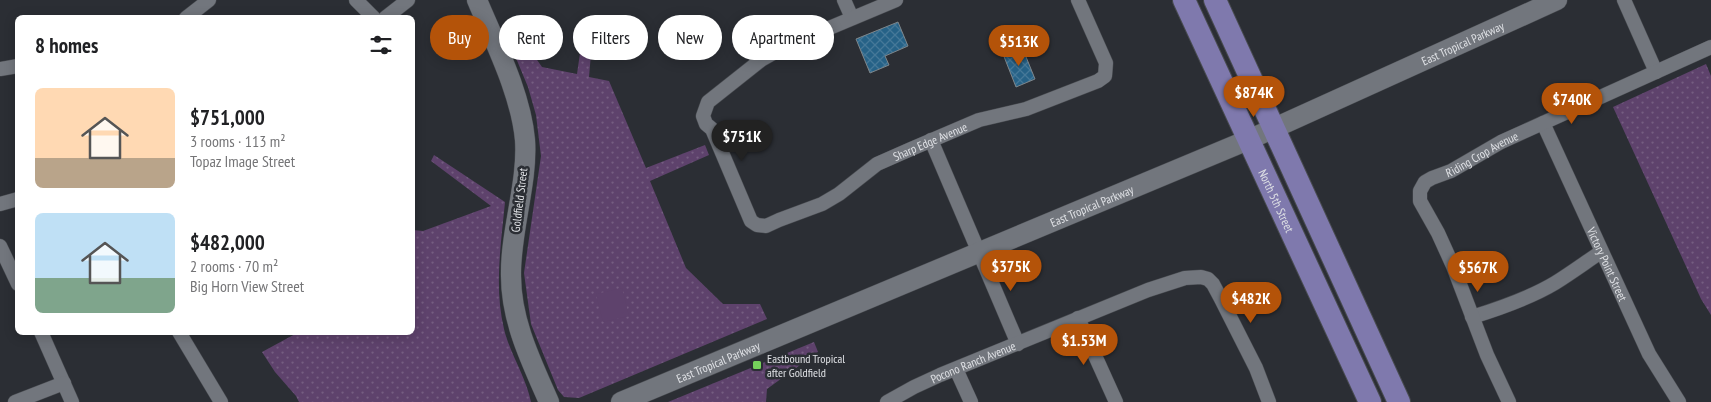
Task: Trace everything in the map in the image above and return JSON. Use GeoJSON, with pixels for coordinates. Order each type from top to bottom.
{"type":"FeatureCollection","features":[{"type":"Feature","properties":{"kind":"main road","name":"Goldfield Street"},"geometry":{"type":"LineString","coordinates":[[477,0],[518,103],[523,122],[525,142],[524,171],[511,274],[512,300],[517,326],[550,402]]}},
{"type":"Feature","properties":{"kind":"main road","name":"North 5th Street"},"geometry":{"type":"LineString","coordinates":[[1184,0],[1370,402]]}},
{"type":"Feature","properties":{"kind":"main road"},"geometry":{"type":"LineString","coordinates":[[1215,0],[1399,402]]}},
{"type":"Feature","properties":{"kind":"main road","name":"East Tropical Parkway"},"geometry":{"type":"LineString","coordinates":[[621,402],[1248,140],[1558,0]]}},
{"type":"Feature","properties":{"kind":"street"},"geometry":{"type":"LineString","coordinates":[[190,15],[210,0]]}},
{"type":"Feature","properties":{"kind":"street"},"geometry":{"type":"LineString","coordinates":[[356,0],[371,15]]}},
{"type":"Feature","properties":{"kind":"street"},"geometry":{"type":"LineString","coordinates":[[389,15],[408,0]]}},
{"type":"Feature","properties":{"kind":"street"},"geometry":{"type":"LineString","coordinates":[[844,0],[852,18],[896,0]]}},
{"type":"Feature","properties":{"kind":"street","name":"Sharp Edge Avenue"},"geometry":{"type":"LineString","coordinates":[[852,18],[784,47],[760,60],[715,96],[704,108],[703,116],[706,124],[712,129],[752,221],[757,225],[766,226],[822,204],[839,194],[877,164],[931,140],[979,120],[1026,109],[1085,85],[1098,82],[1104,76],[1106,63],[1078,0]]}},
{"type":"Feature","properties":{"kind":"street"},"geometry":{"type":"LineString","coordinates":[[1624,0],[1656,72]]}},
{"type":"Feature","properties":{"kind":"street","name":"Riding Crop Avenue"},"geometry":{"type":"LineString","coordinates":[[1472,317],[1442,242],[1420,201],[1420,191],[1425,182],[1451,171],[1501,142],[1711,47]]}},
{"type":"Feature","properties":{"kind":"street"},"geometry":{"type":"LineString","coordinates":[[0,70],[15,67]]}},
{"type":"Feature","properties":{"kind":"street","name":"Victory Point Street"},"geometry":{"type":"LineString","coordinates":[[1542,123],[1648,354],[1679,402]]}},
{"type":"Feature","properties":{"kind":"street"},"geometry":{"type":"LineString","coordinates":[[931,140],[1018,344]]}},
{"type":"Feature","properties":{"kind":"street"},"geometry":{"type":"LineString","coordinates":[[0,204],[15,200]]}},
{"type":"Feature","properties":{"kind":"street"},"geometry":{"type":"LineString","coordinates":[[0,246],[15,278]]}},
{"type":"Feature","properties":{"kind":"street"},"geometry":{"type":"LineString","coordinates":[[1509,402],[1472,317],[1535,294],[1601,252]]}},
{"type":"Feature","properties":{"kind":"street","name":"Pocono Ranch Avenue"},"geometry":{"type":"LineString","coordinates":[[887,402],[914,387],[1148,290],[1185,278],[1201,277],[1208,279],[1213,284],[1256,368],[1270,402]]}},
{"type":"Feature","properties":{"kind":"street"},"geometry":{"type":"LineString","coordinates":[[1078,318],[1116,402]]}},
{"type":"Feature","properties":{"kind":"street"},"geometry":{"type":"LineString","coordinates":[[42,335],[72,402]]}},
{"type":"Feature","properties":{"kind":"street"},"geometry":{"type":"LineString","coordinates":[[181,335],[221,402]]}},
{"type":"Feature","properties":{"kind":"street"},"geometry":{"type":"LineString","coordinates":[[956,369],[971,402]]}},
{"type":"Feature","properties":{"kind":"street"},"geometry":{"type":"LineString","coordinates":[[15,402],[64,383]]}},
{"type":"Feature","properties":{"kind":"shaded area"},"geometry":{"type":"Polygon","coordinates":[[[517,60],[537,60],[542,67],[577,74],[579,60],[590,60],[589,77],[609,81],[646,168],[705,145],[709,155],[650,181],[686,268],[723,304],[760,304],[767,319],[579,398],[564,397],[558,390],[531,324],[524,273],[541,156],[536,115],[528,87],[517,60]]]}},
{"type":"Feature","properties":{"kind":"shaded area"},"geometry":{"type":"Polygon","coordinates":[[[1706,64],[1711,76],[1711,315],[1701,299],[1613,107],[1706,64]]]}},
{"type":"Feature","properties":{"kind":"shaded area"},"geometry":{"type":"Polygon","coordinates":[[[434,155],[505,202],[499,266],[501,313],[510,347],[526,384],[531,402],[299,402],[262,352],[293,335],[415,335],[415,230],[423,231],[491,206],[431,161],[434,155]]]}},
{"type":"Feature","properties":{"kind":"shaded area"},"geometry":{"type":"Polygon","coordinates":[[[622,288],[629,316],[603,322],[596,294],[622,288]]]}},
{"type":"Feature","properties":{"kind":"shaded area"},"geometry":{"type":"Polygon","coordinates":[[[814,342],[818,352],[767,389],[766,402],[668,402],[814,342]]]}},
{"type":"Feature","properties":{"kind":"building"},"geometry":{"type":"Polygon","coordinates":[[[898,22],[908,46],[885,56],[889,65],[870,73],[856,39],[898,22]]]}},
{"type":"Feature","properties":{"kind":"building"},"geometry":{"type":"Polygon","coordinates":[[[1022,47],[1035,79],[1016,87],[1003,54],[1022,47]]]}},
{"type":"Feature","properties":{"kind":"place","name":"Eastbound Tropical after Goldfield"},"geometry":{"type":"Point","coordinates":[757,365]}}]}
